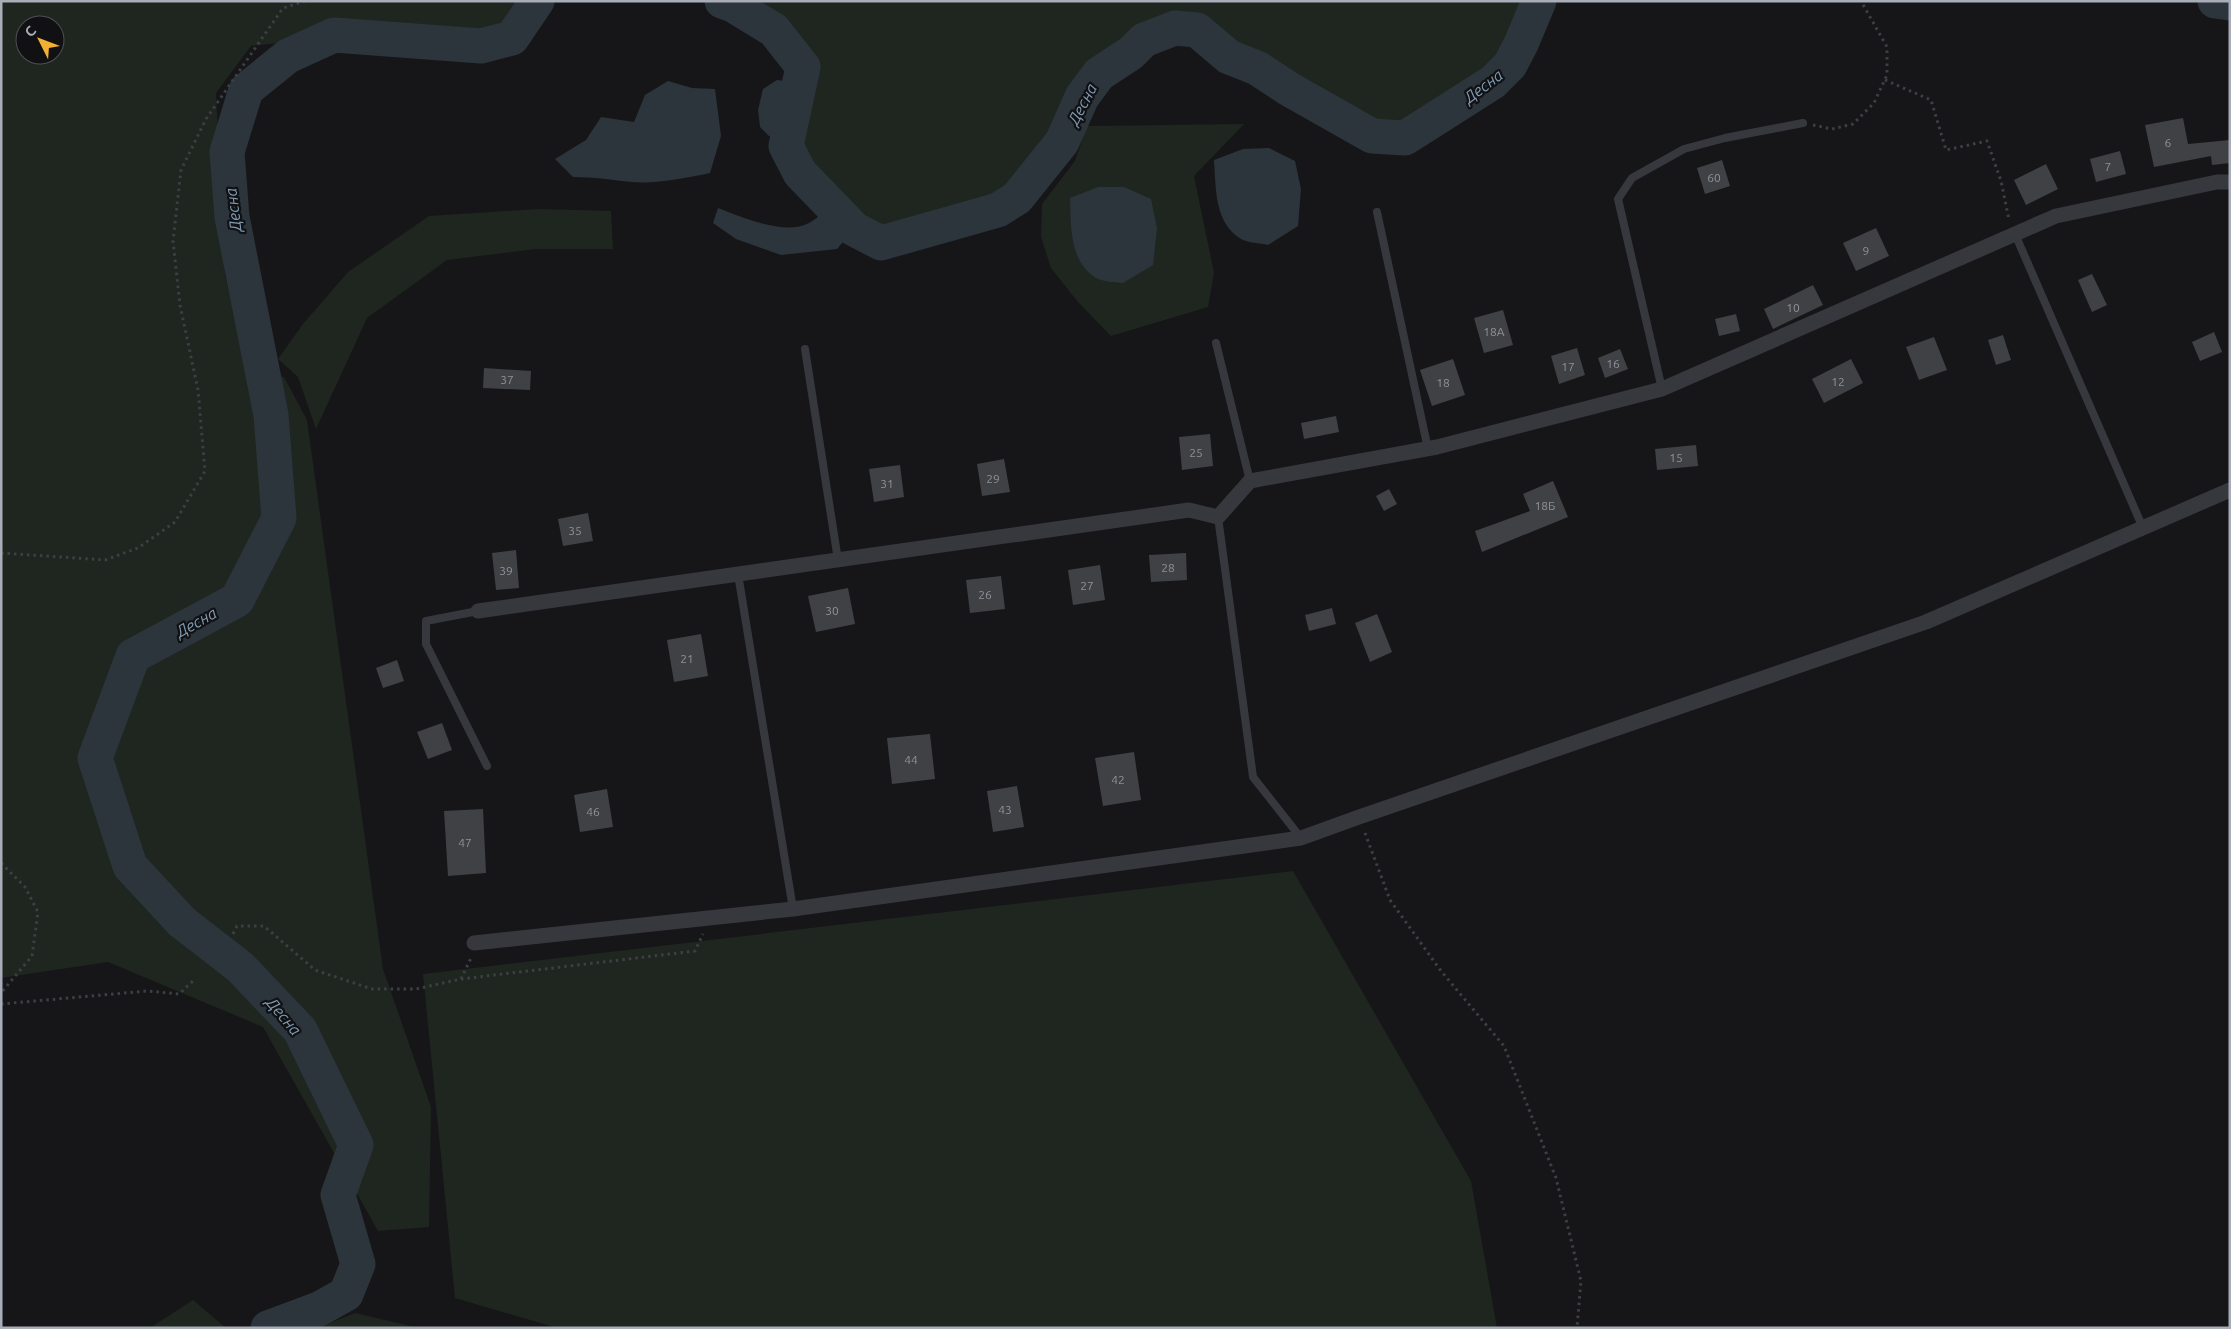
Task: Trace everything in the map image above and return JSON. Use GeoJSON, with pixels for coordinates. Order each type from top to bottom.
{"type":"FeatureCollection","features":[{"type":"Feature","properties":{"kind":"street"},"geometry":{"type":"LineString","coordinates":[[478,611],[1189,510],[1218,517],[1250,481],[1428,449],[1662,388],[2056,216],[2218,182],[2230,182]]}},
{"type":"Feature","properties":{"kind":"street"},"geometry":{"type":"LineString","coordinates":[[474,943],[792,909],[1301,838],[1926,622],[2230,490]]}},
{"type":"Feature","properties":{"kind":"lane"},"geometry":{"type":"LineString","coordinates":[[1662,388],[1618,199],[1632,178],[1684,149],[1725,138],[1803,124]]}},
{"type":"Feature","properties":{"kind":"lane"},"geometry":{"type":"LineString","coordinates":[[1377,212],[1428,449]]}},
{"type":"Feature","properties":{"kind":"lane"},"geometry":{"type":"LineString","coordinates":[[2015,234],[2142,528]]}},
{"type":"Feature","properties":{"kind":"lane"},"geometry":{"type":"LineString","coordinates":[[1216,343],[1250,481]]}},
{"type":"Feature","properties":{"kind":"lane"},"geometry":{"type":"LineString","coordinates":[[805,350],[838,560]]}},
{"type":"Feature","properties":{"kind":"lane"},"geometry":{"type":"LineString","coordinates":[[1218,517],[1253,777],[1301,838]]}},
{"type":"Feature","properties":{"kind":"lane"},"geometry":{"type":"LineString","coordinates":[[738,574],[792,909]]}},
{"type":"Feature","properties":{"kind":"lane"},"geometry":{"type":"LineString","coordinates":[[478,611],[426,622],[426,644],[487,766]]}},
{"type":"Feature","properties":{"kind":"path"},"geometry":{"type":"LineString","coordinates":[[1,554],[105,560],[138,548],[175,522],[205,471],[198,390],[180,304],[173,241],[181,170],[206,119],[283,8],[305,1]]}},
{"type":"Feature","properties":{"kind":"path"},"geometry":{"type":"LineString","coordinates":[[1803,124],[1832,129],[1853,124],[1874,103],[1888,75],[1887,47],[1861,1]]}},
{"type":"Feature","properties":{"kind":"path"},"geometry":{"type":"LineString","coordinates":[[1885,80],[1931,100],[1946,150],[1987,141],[2001,181],[2008,216],[2015,234]]}},
{"type":"Feature","properties":{"kind":"path"},"geometry":{"type":"LineString","coordinates":[[1358,817],[1390,900],[1441,971],[1504,1046],[1556,1178],[1581,1281],[1577,1328]]}},
{"type":"Feature","properties":{"kind":"path"},"geometry":{"type":"LineString","coordinates":[[1,863],[25,887],[38,912],[32,956],[1,993]]}},
{"type":"Feature","properties":{"kind":"path"},"geometry":{"type":"LineString","coordinates":[[233,934],[238,926],[264,926],[315,970],[372,989],[416,989],[461,979],[695,951],[711,918]]}},
{"type":"Feature","properties":{"kind":"path"},"geometry":{"type":"LineString","coordinates":[[461,979],[471,960],[474,943]]}},
{"type":"Feature","properties":{"kind":"path"},"geometry":{"type":"LineString","coordinates":[[1,1004],[147,991],[179,994],[195,979]]}},
{"type":"Feature","properties":{"kind":"shaded area"},"geometry":{"type":"Polygon","coordinates":[[[1,1],[518,1],[503,24],[479,30],[331,18],[279,43],[251,46],[216,93],[225,275],[249,373],[284,377],[307,420],[383,969],[431,1107],[429,1227],[378,1231],[263,1027],[108,962],[1,978],[1,1]]]}},
{"type":"Feature","properties":{"kind":"shaded area"},"geometry":{"type":"Polygon","coordinates":[[[757,1],[1522,1],[1497,56],[1483,69],[1401,122],[1377,120],[1356,108],[1353,124],[1342,118],[1345,101],[1297,76],[1265,54],[1237,43],[1203,15],[1173,12],[1135,26],[1121,41],[1088,62],[1068,89],[1048,134],[1007,186],[992,195],[883,226],[863,216],[813,163],[802,143],[820,63],[784,18],[757,1]]]}},
{"type":"Feature","properties":{"kind":"shaded area"},"geometry":{"type":"Polygon","coordinates":[[[777,80],[799,83],[786,142],[769,136],[760,127],[758,110],[763,89],[777,80]]]}},
{"type":"Feature","properties":{"kind":"shaded area"},"geometry":{"type":"Polygon","coordinates":[[[668,81],[692,88],[715,89],[721,136],[710,173],[681,179],[651,182],[573,177],[555,159],[586,140],[601,117],[634,122],[645,95],[668,81]]]}},
{"type":"Feature","properties":{"kind":"shaded area"},"geometry":{"type":"Polygon","coordinates":[[[1244,124],[1194,176],[1214,273],[1208,307],[1111,336],[1078,302],[1051,268],[1041,237],[1042,204],[1075,161],[1087,126],[1244,124]]]}},
{"type":"Feature","properties":{"kind":"shaded area"},"geometry":{"type":"Polygon","coordinates":[[[1269,148],[1295,161],[1301,189],[1298,226],[1268,245],[1241,239],[1226,224],[1218,204],[1214,160],[1243,149],[1269,148]]]}},
{"type":"Feature","properties":{"kind":"shaded area"},"geometry":{"type":"Polygon","coordinates":[[[1098,187],[1124,187],[1151,199],[1157,228],[1153,265],[1123,283],[1096,278],[1087,271],[1076,253],[1073,242],[1070,198],[1098,187]]]}},
{"type":"Feature","properties":{"kind":"shaded area"},"geometry":{"type":"Polygon","coordinates":[[[831,206],[854,229],[837,249],[781,255],[736,239],[713,223],[718,208],[763,224],[788,227],[799,226],[809,223],[831,206]]]}},
{"type":"Feature","properties":{"kind":"shaded area"},"geometry":{"type":"Polygon","coordinates":[[[539,209],[611,211],[613,249],[535,249],[447,260],[367,318],[316,429],[298,377],[278,359],[303,324],[348,272],[429,216],[539,209]]]}},
{"type":"Feature","properties":{"kind":"shaded area"},"geometry":{"type":"Polygon","coordinates":[[[1293,871],[1471,1181],[1497,1328],[557,1328],[455,1298],[423,974],[1293,871]]]}},
{"type":"Feature","properties":{"kind":"shaded area"},"geometry":{"type":"Polygon","coordinates":[[[193,1300],[226,1328],[150,1328],[193,1300]]]}},
{"type":"Feature","properties":{"kind":"shaded area"},"geometry":{"type":"Polygon","coordinates":[[[355,1313],[419,1328],[317,1328],[355,1313]]]}},
{"type":"Feature","properties":{"kind":"building"},"geometry":{"type":"Polygon","coordinates":[[[2183,118],[2188,144],[2230,140],[2230,163],[2212,165],[2211,156],[2154,167],[2145,125],[2183,118]]]}},
{"type":"Feature","properties":{"kind":"building"},"geometry":{"type":"Polygon","coordinates":[[[2120,151],[2126,174],[2096,182],[2090,159],[2120,151]]]}},
{"type":"Feature","properties":{"kind":"building"},"geometry":{"type":"Polygon","coordinates":[[[1722,160],[1730,186],[1705,194],[1697,168],[1722,160]]]}},
{"type":"Feature","properties":{"kind":"building"},"geometry":{"type":"Polygon","coordinates":[[[2046,164],[2058,189],[2026,205],[2014,180],[2046,164]]]}},
{"type":"Feature","properties":{"kind":"building"},"geometry":{"type":"Polygon","coordinates":[[[1876,228],[1889,256],[1856,271],[1843,243],[1876,228]]]}},
{"type":"Feature","properties":{"kind":"building"},"geometry":{"type":"Polygon","coordinates":[[[2092,274],[2107,305],[2092,312],[2078,280],[2092,274]]]}},
{"type":"Feature","properties":{"kind":"building"},"geometry":{"type":"Polygon","coordinates":[[[1813,285],[1823,305],[1773,329],[1764,309],[1813,285]]]}},
{"type":"Feature","properties":{"kind":"building"},"geometry":{"type":"Polygon","coordinates":[[[1503,310],[1513,345],[1484,353],[1474,318],[1503,310]]]}},
{"type":"Feature","properties":{"kind":"building"},"geometry":{"type":"Polygon","coordinates":[[[1736,314],[1740,331],[1719,336],[1715,319],[1736,314]]]}},
{"type":"Feature","properties":{"kind":"building"},"geometry":{"type":"Polygon","coordinates":[[[2214,332],[2222,352],[2200,361],[2192,342],[2214,332]]]}},
{"type":"Feature","properties":{"kind":"building"},"geometry":{"type":"Polygon","coordinates":[[[2003,335],[2011,360],[1996,365],[1988,340],[2003,335]]]}},
{"type":"Feature","properties":{"kind":"building"},"geometry":{"type":"Polygon","coordinates":[[[1934,337],[1947,370],[1919,380],[1906,347],[1934,337]]]}},
{"type":"Feature","properties":{"kind":"building"},"geometry":{"type":"Polygon","coordinates":[[[1577,348],[1585,375],[1559,384],[1551,356],[1577,348]]]}},
{"type":"Feature","properties":{"kind":"building"},"geometry":{"type":"Polygon","coordinates":[[[1620,349],[1628,369],[1605,378],[1598,358],[1620,349]]]}},
{"type":"Feature","properties":{"kind":"building"},"geometry":{"type":"Polygon","coordinates":[[[1453,359],[1465,395],[1432,406],[1420,370],[1453,359]]]}},
{"type":"Feature","properties":{"kind":"building"},"geometry":{"type":"Polygon","coordinates":[[[1851,359],[1863,383],[1824,403],[1812,379],[1851,359]]]}},
{"type":"Feature","properties":{"kind":"building"},"geometry":{"type":"Polygon","coordinates":[[[484,368],[531,371],[530,390],[483,388],[484,368]]]}},
{"type":"Feature","properties":{"kind":"building"},"geometry":{"type":"Polygon","coordinates":[[[1336,416],[1339,432],[1304,439],[1301,423],[1336,416]]]}},
{"type":"Feature","properties":{"kind":"building"},"geometry":{"type":"Polygon","coordinates":[[[1210,434],[1213,466],[1182,470],[1179,437],[1210,434]]]}},
{"type":"Feature","properties":{"kind":"building"},"geometry":{"type":"Polygon","coordinates":[[[1696,445],[1698,466],[1657,470],[1655,449],[1696,445]]]}},
{"type":"Feature","properties":{"kind":"building"},"geometry":{"type":"Polygon","coordinates":[[[1004,459],[1010,492],[982,496],[977,464],[1004,459]]]}},
{"type":"Feature","properties":{"kind":"building"},"geometry":{"type":"Polygon","coordinates":[[[900,465],[904,497],[874,502],[869,469],[900,465]]]}},
{"type":"Feature","properties":{"kind":"building"},"geometry":{"type":"Polygon","coordinates":[[[1553,481],[1568,517],[1482,552],[1475,531],[1530,511],[1523,494],[1553,481]]]}},
{"type":"Feature","properties":{"kind":"building"},"geometry":{"type":"Polygon","coordinates":[[[1389,489],[1397,504],[1384,511],[1376,496],[1389,489]]]}},
{"type":"Feature","properties":{"kind":"building"},"geometry":{"type":"Polygon","coordinates":[[[588,513],[593,541],[563,546],[558,519],[588,513]]]}},
{"type":"Feature","properties":{"kind":"building"},"geometry":{"type":"Polygon","coordinates":[[[516,550],[519,588],[496,590],[492,553],[516,550]]]}},
{"type":"Feature","properties":{"kind":"building"},"geometry":{"type":"Polygon","coordinates":[[[1186,553],[1187,580],[1151,582],[1149,555],[1186,553]]]}},
{"type":"Feature","properties":{"kind":"building"},"geometry":{"type":"Polygon","coordinates":[[[1100,565],[1105,600],[1073,605],[1068,570],[1100,565]]]}},
{"type":"Feature","properties":{"kind":"building"},"geometry":{"type":"Polygon","coordinates":[[[1001,576],[1005,609],[970,613],[966,580],[1001,576]]]}},
{"type":"Feature","properties":{"kind":"building"},"geometry":{"type":"Polygon","coordinates":[[[848,588],[855,624],[816,632],[808,596],[848,588]]]}},
{"type":"Feature","properties":{"kind":"building"},"geometry":{"type":"Polygon","coordinates":[[[1332,608],[1336,624],[1309,631],[1305,615],[1332,608]]]}},
{"type":"Feature","properties":{"kind":"building"},"geometry":{"type":"Polygon","coordinates":[[[1377,614],[1392,652],[1370,662],[1355,623],[1377,614]]]}},
{"type":"Feature","properties":{"kind":"building"},"geometry":{"type":"Polygon","coordinates":[[[701,634],[708,676],[674,682],[667,640],[701,634]]]}},
{"type":"Feature","properties":{"kind":"building"},"geometry":{"type":"Polygon","coordinates":[[[397,660],[404,681],[383,688],[376,668],[397,660]]]}},
{"type":"Feature","properties":{"kind":"building"},"geometry":{"type":"Polygon","coordinates":[[[442,723],[452,750],[428,759],[417,732],[442,723]]]}},
{"type":"Feature","properties":{"kind":"building"},"geometry":{"type":"Polygon","coordinates":[[[930,734],[935,779],[892,784],[887,738],[930,734]]]}},
{"type":"Feature","properties":{"kind":"building"},"geometry":{"type":"Polygon","coordinates":[[[1134,752],[1141,800],[1103,806],[1095,758],[1134,752]]]}},
{"type":"Feature","properties":{"kind":"building"},"geometry":{"type":"Polygon","coordinates":[[[1017,786],[1024,827],[993,832],[987,791],[1017,786]]]}},
{"type":"Feature","properties":{"kind":"building"},"geometry":{"type":"Polygon","coordinates":[[[607,789],[613,827],[580,832],[574,795],[607,789]]]}},
{"type":"Feature","properties":{"kind":"building"},"geometry":{"type":"Polygon","coordinates":[[[483,809],[486,873],[448,876],[444,811],[483,809]]]}},
{"type":"Feature","properties":{"kind":"waterway","name":"Десна"},"geometry":{"type":"LineString","coordinates":[[268,1328],[319,1309],[346,1294],[358,1264],[338,1195],[356,1145],[300,1030],[240,967],[182,922],[130,866],[95,758],[133,656],[237,600],[279,518],[271,415],[232,217],[227,152],[246,90],[288,56],[334,35],[481,46],[512,38],[537,1]]}},
{"type":"Feature","properties":{"kind":"waterway","name":"Десна"},"geometry":{"type":"LineString","coordinates":[[722,1],[733,5],[774,30],[803,67],[786,146],[800,173],[854,229],[881,243],[998,210],[1017,198],[1062,142],[1082,97],[1099,74],[1131,53],[1144,40],[1175,28],[1197,30],[1229,57],[1257,68],[1289,89],[1372,136],[1405,138],[1493,82],[1510,65],[1539,1]]}},
{"type":"Feature","properties":{"kind":"waterway","name":"Десна"},"geometry":{"type":"LineString","coordinates":[[2215,1],[2230,3]]}}]}
